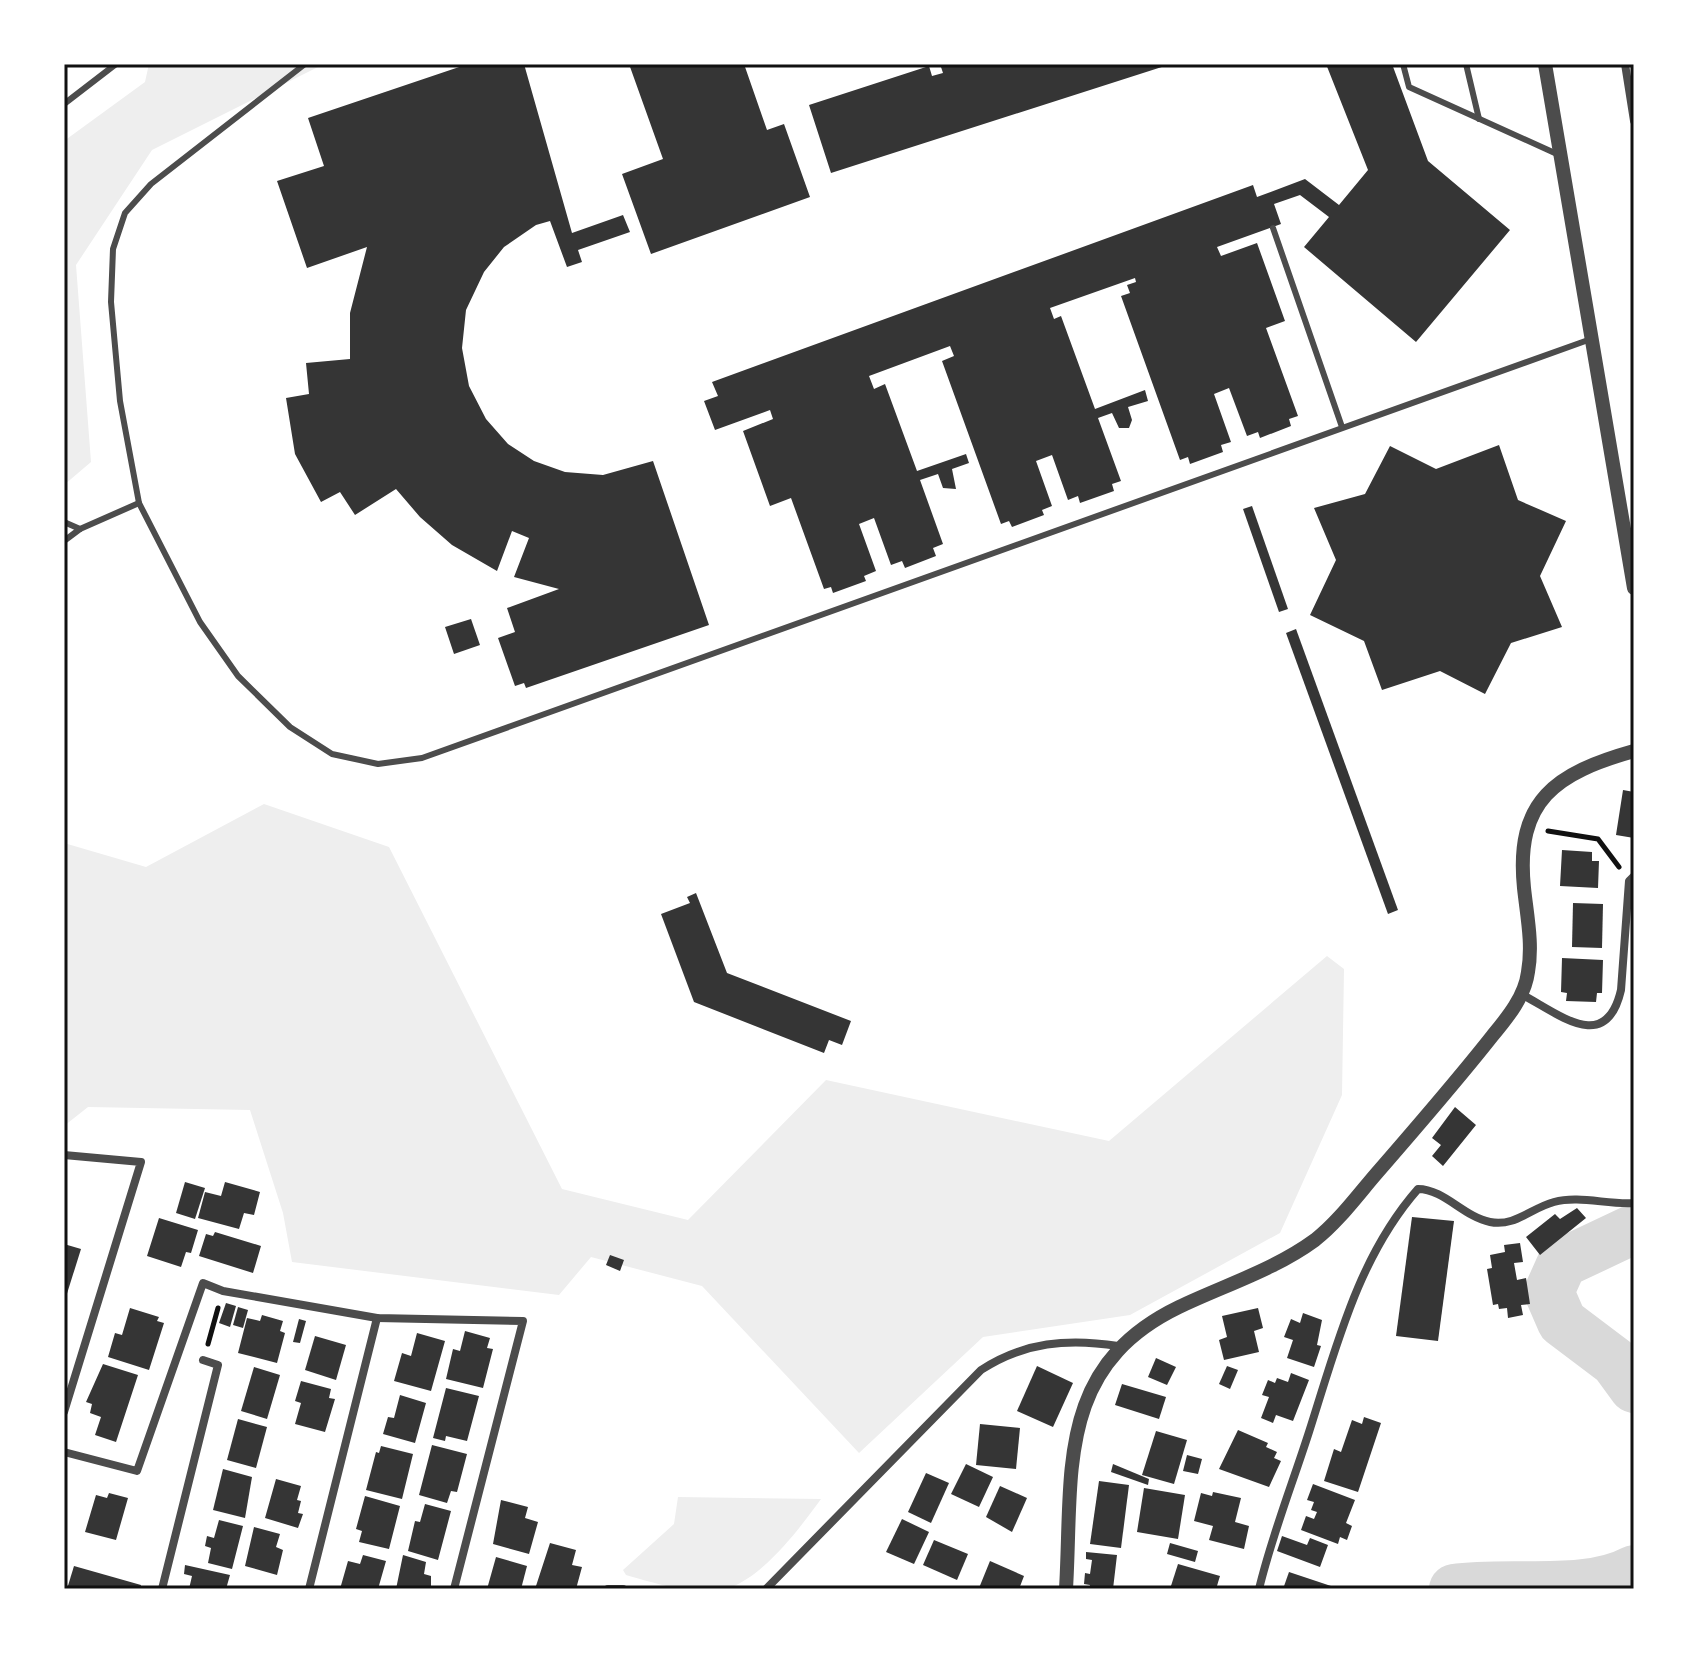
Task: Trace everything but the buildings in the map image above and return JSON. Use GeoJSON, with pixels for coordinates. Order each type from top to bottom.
{"type":"FeatureCollection","features":[{"type":"Feature","properties":{"kind":"street"},"geometry":{"type":"LineString","coordinates":[[1545,64],[1634,588]]}},
{"type":"Feature","properties":{"kind":"street"},"geometry":{"type":"LineString","coordinates":[[1625,64],[1634,121]]}},
{"type":"Feature","properties":{"kind":"street"},"geometry":{"type":"LineString","coordinates":[[1066,1589],[1071,1461],[1077,1429],[1087,1399],[1118,1346],[1159,1317],[1244,1279],[1316,1239],[1493,1036],[1521,994],[1528,974],[1530,939],[1522,851],[1526,830],[1541,799],[1572,773],[1634,751]]}},
{"type":"Feature","properties":{"kind":"street"},"geometry":{"type":"LineString","coordinates":[[1521,994],[1584,1026],[1598,1026],[1609,1019],[1617,1008],[1621,990],[1631,878]]}},
{"type":"Feature","properties":{"kind":"street"},"geometry":{"type":"LineString","coordinates":[[64,1155],[141,1162],[64,1412]]}},
{"type":"Feature","properties":{"kind":"street"},"geometry":{"type":"LineString","coordinates":[[1259,1589],[1289,1484],[1346,1316],[1386,1233],[1418,1189],[1429,1189],[1466,1213],[1491,1223],[1514,1222],[1554,1202],[1634,1203]]}},
{"type":"Feature","properties":{"kind":"street"},"geometry":{"type":"LineString","coordinates":[[64,1452],[137,1471],[203,1283],[223,1291],[377,1318],[523,1321],[454,1589]]}},
{"type":"Feature","properties":{"kind":"street"},"geometry":{"type":"LineString","coordinates":[[309,1589],[377,1318]]}},
{"type":"Feature","properties":{"kind":"street"},"geometry":{"type":"LineString","coordinates":[[766,1589],[981,1370],[1005,1355],[1028,1346],[1078,1342],[1118,1346]]}},
{"type":"Feature","properties":{"kind":"street"},"geometry":{"type":"LineString","coordinates":[[162,1589],[218,1365],[203,1360]]}},
{"type":"Feature","properties":{"kind":"street"},"geometry":{"type":"LineString","coordinates":[[608,1589],[623,1589]]}},
{"type":"Feature","properties":{"kind":"lane"},"geometry":{"type":"LineString","coordinates":[[64,104],[116,64]]}},
{"type":"Feature","properties":{"kind":"lane"},"geometry":{"type":"LineString","coordinates":[[305,64],[151,184],[125,213],[113,249],[111,302],[120,401],[139,503],[200,622],[238,676],[290,727],[332,754],[378,764],[422,758],[1593,339]]}},
{"type":"Feature","properties":{"kind":"lane"},"geometry":{"type":"LineString","coordinates":[[1403,64],[1409,87],[1561,155]]}},
{"type":"Feature","properties":{"kind":"lane"},"geometry":{"type":"LineString","coordinates":[[1466,64],[1479,119]]}},
{"type":"Feature","properties":{"kind":"lane"},"geometry":{"type":"LineString","coordinates":[[1273,228],[1342,427]]}},
{"type":"Feature","properties":{"kind":"lane"},"geometry":{"type":"LineString","coordinates":[[64,541],[80,529],[139,503]]}},
{"type":"Feature","properties":{"kind":"lane"},"geometry":{"type":"LineString","coordinates":[[64,522],[80,529]]}},
{"type":"Feature","properties":{"kind":"path"},"geometry":{"type":"LineString","coordinates":[[1526,830],[1598,839],[1631,878]]}},
{"type":"Feature","properties":{"kind":"path"},"geometry":{"type":"LineString","coordinates":[[203,1360],[223,1291]]}},
{"type":"Feature","properties":{"kind":"shaded area"},"geometry":{"type":"Polygon","coordinates":[[[149,64],[324,64],[152,150],[76,265],[91,462],[64,485],[64,141],[145,82],[149,64]]]}},
{"type":"Feature","properties":{"kind":"shaded area"},"geometry":{"type":"Polygon","coordinates":[[[264,804],[389,847],[562,1189],[688,1220],[826,1080],[1109,1141],[1327,956],[1344,969],[1342,1095],[1280,1233],[1130,1315],[983,1337],[859,1453],[702,1286],[591,1257],[559,1295],[292,1262],[283,1213],[250,1110],[88,1107],[64,1126],[64,843],[146,867],[264,804]]]}},
{"type":"Feature","properties":{"kind":"shaded area"},"geometry":{"type":"Polygon","coordinates":[[[678,1497],[821,1499],[768,1562],[729,1588],[705,1591],[678,1588],[626,1575],[623,1570],[674,1524],[678,1497]]]}},
{"type":"Feature","properties":{"kind":"waterway"},"geometry":{"type":"LineString","coordinates":[[1634,1229],[1562,1263],[1549,1292],[1562,1322],[1615,1362],[1634,1388]]}},
{"type":"Feature","properties":{"kind":"waterway"},"geometry":{"type":"LineString","coordinates":[[1454,1589],[1594,1583],[1634,1570]]}}]}
